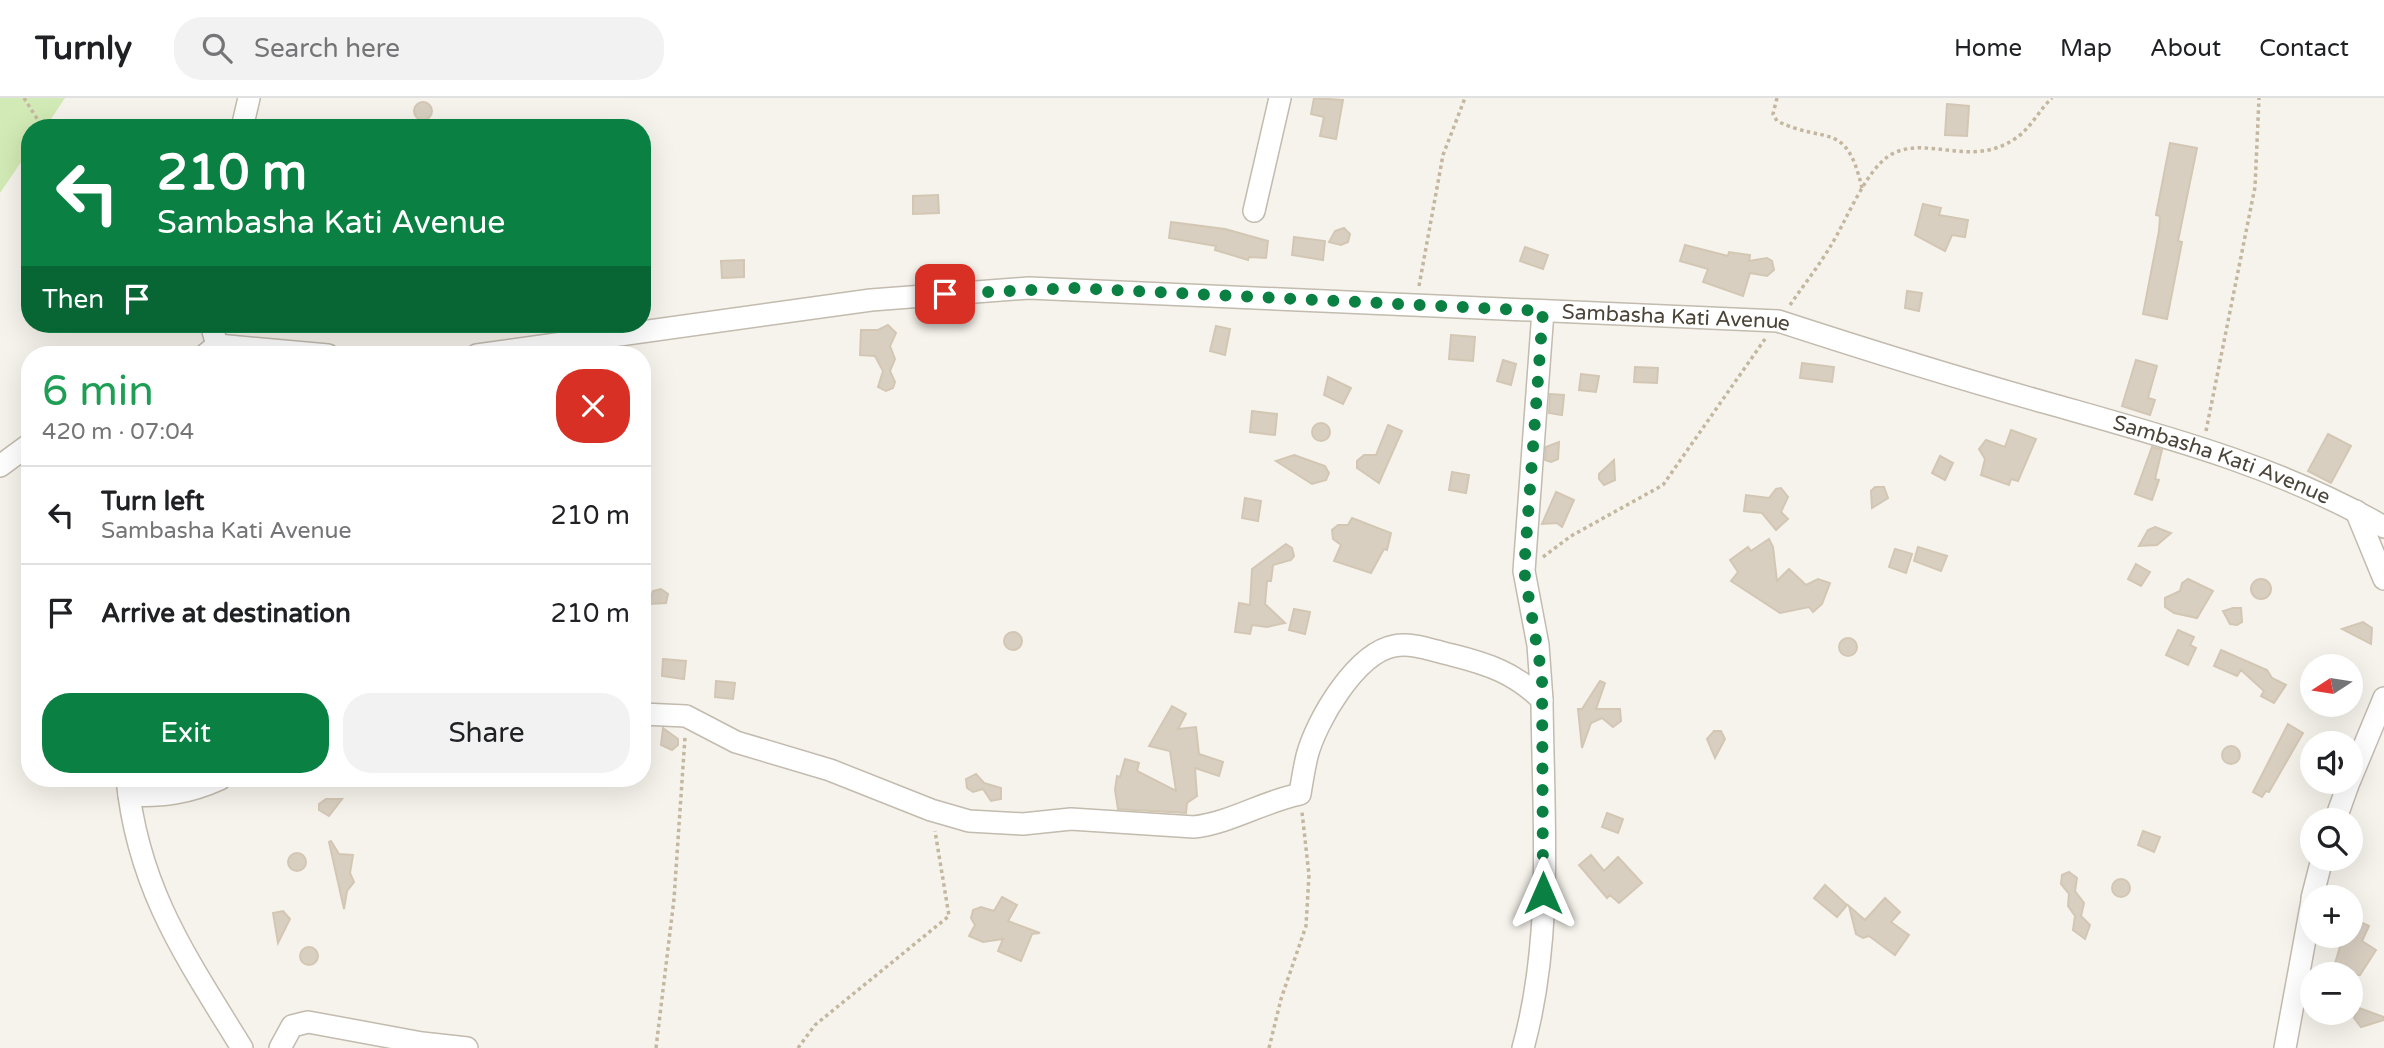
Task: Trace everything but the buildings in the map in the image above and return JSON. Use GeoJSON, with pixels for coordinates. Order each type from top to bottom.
{"type":"FeatureCollection","features":[{"type":"Feature","properties":{"kind":"street"},"geometry":{"type":"LineString","coordinates":[[244,119],[249,98]]}},
{"type":"Feature","properties":{"kind":"street"},"geometry":{"type":"LineString","coordinates":[[1254,211],[1280,98]]}},
{"type":"Feature","properties":{"kind":"street","name":"Sambasha Kati Avenue"},"geometry":{"type":"LineString","coordinates":[[651,331],[871,300],[1029,288],[1778,321],[1883,356],[2203,447],[2356,511],[2384,527]]}},
{"type":"Feature","properties":{"kind":"street"},"geometry":{"type":"LineString","coordinates":[[1523,1048],[1533,1014],[1542,957],[1542,700],[1538,645],[1524,570],[1543,311]]}},
{"type":"Feature","properties":{"kind":"street","name":"Sambasha Kati Avenue"},"geometry":{"type":"LineString","coordinates":[[541,346],[635,333]]}},
{"type":"Feature","properties":{"kind":"street"},"geometry":{"type":"LineString","coordinates":[[0,466],[21,451]]}},
{"type":"Feature","properties":{"kind":"street"},"geometry":{"type":"LineString","coordinates":[[2356,511],[2384,579]]}},
{"type":"Feature","properties":{"kind":"street"},"geometry":{"type":"LineString","coordinates":[[651,714],[686,716],[736,742],[830,770],[931,810],[999,824],[1072,819],[1194,827],[1212,825],[1269,800],[1300,794],[1307,755],[1321,721],[1359,665],[1374,653],[1395,645],[1416,647],[1483,663],[1525,682],[1542,700]]}},
{"type":"Feature","properties":{"kind":"street"},"geometry":{"type":"LineString","coordinates":[[2363,749],[2384,698]]}},
{"type":"Feature","properties":{"kind":"street"},"geometry":{"type":"LineString","coordinates":[[200,787],[185,793],[159,797],[128,787],[138,845],[154,897],[174,939],[242,1048]]}},
{"type":"Feature","properties":{"kind":"street"},"geometry":{"type":"LineString","coordinates":[[2285,1048],[2303,948]]}},
{"type":"Feature","properties":{"kind":"street"},"geometry":{"type":"LineString","coordinates":[[280,1048],[292,1026],[309,1022],[467,1048]]}},
{"type":"Feature","properties":{"kind":"path"},"geometry":{"type":"LineString","coordinates":[[24,98],[37,119]]}},
{"type":"Feature","properties":{"kind":"path"},"geometry":{"type":"LineString","coordinates":[[1415,304],[1443,155],[1465,98]]}},
{"type":"Feature","properties":{"kind":"path"},"geometry":{"type":"LineString","coordinates":[[1777,98],[1773,114],[1777,121],[1825,134],[1840,141],[1851,152],[1862,189]]}},
{"type":"Feature","properties":{"kind":"path"},"geometry":{"type":"LineString","coordinates":[[1524,570],[1571,536],[1663,485],[1829,250],[1862,189],[1882,161],[1905,149],[1975,153],[2000,146],[2022,134],[2052,98]]}},
{"type":"Feature","properties":{"kind":"path"},"geometry":{"type":"LineString","coordinates":[[2203,447],[2253,199],[2259,145],[2259,98]]}},
{"type":"Feature","properties":{"kind":"path"},"geometry":{"type":"LineString","coordinates":[[656,1048],[673,911],[686,716]]}},
{"type":"Feature","properties":{"kind":"path"},"geometry":{"type":"LineString","coordinates":[[1269,1048],[1279,1007],[1300,949],[1309,902],[1310,875],[1300,794]]}},
{"type":"Feature","properties":{"kind":"path"},"geometry":{"type":"LineString","coordinates":[[798,1048],[816,1025],[949,916],[931,810]]}},
{"type":"Feature","properties":{"kind":"green space"},"geometry":{"type":"Polygon","coordinates":[[[0,98],[65,98],[51,119],[21,119],[21,162],[0,193],[0,98]]]}},
{"type":"Feature","properties":{"kind":"route"},"geometry":{"type":"LineString","coordinates":[[945,294],[1073,288],[1543,311],[1524,570],[1542,676],[1543,893]]}}]}
